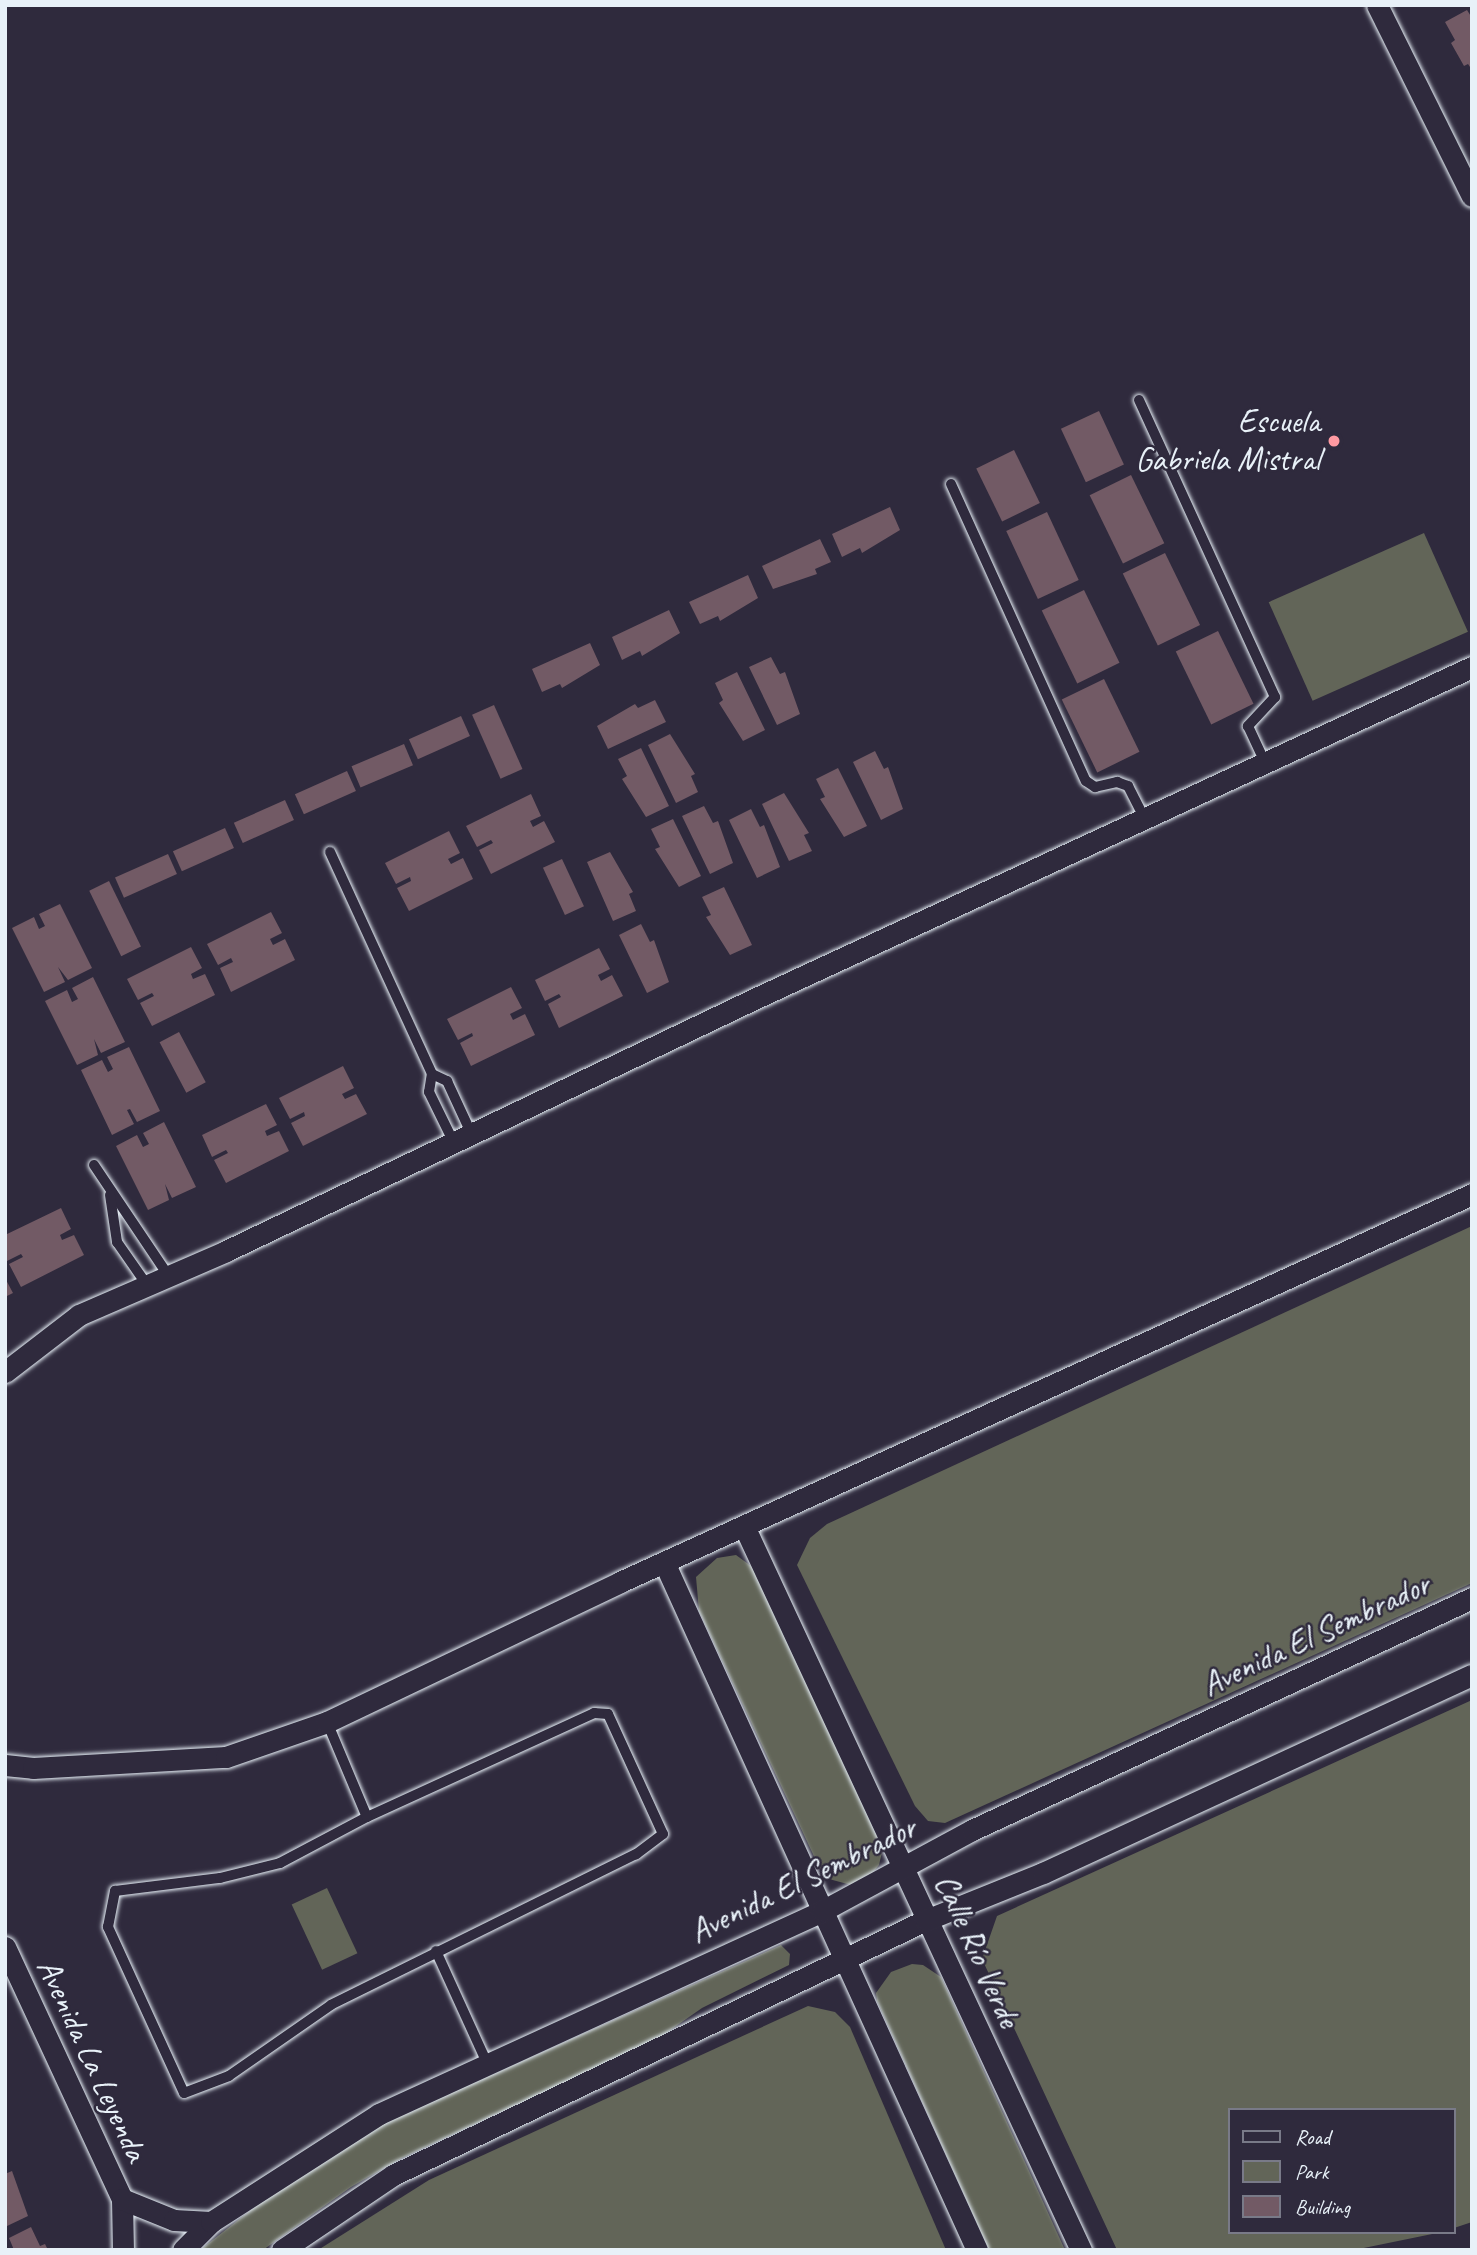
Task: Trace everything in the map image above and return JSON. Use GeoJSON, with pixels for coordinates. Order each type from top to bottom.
{"type":"FeatureCollection","features":[{"type":"Feature","properties":{"kind":"street"},"geometry":{"type":"LineString","coordinates":[[1377,5],[1472,196]]}},
{"type":"Feature","properties":{"kind":"street"},"geometry":{"type":"LineString","coordinates":[[5,1372],[79,1315],[463,1139],[1144,818],[1472,667]]}},
{"type":"Feature","properties":{"kind":"street"},"geometry":{"type":"LineString","coordinates":[[5,1765],[33,1768],[226,1757],[327,1722],[664,1562],[1472,1194]]}},
{"type":"Feature","properties":{"kind":"street","name":"Calle Río Verde"},"geometry":{"type":"LineString","coordinates":[[744,1526],[1081,2250]]}},
{"type":"Feature","properties":{"kind":"street"},"geometry":{"type":"LineString","coordinates":[[664,1562],[977,2250]]}},
{"type":"Feature","properties":{"kind":"street","name":"Avenida El Sembrador"},"geometry":{"type":"LineString","coordinates":[[183,2250],[211,2222],[379,2114],[821,1911],[972,1830],[1472,1598]]}},
{"type":"Feature","properties":{"kind":"street"},"geometry":{"type":"LineString","coordinates":[[282,2250],[393,2175],[926,1920],[1043,1873],[1472,1675]]}},
{"type":"Feature","properties":{"kind":"street"},"geometry":{"type":"LineString","coordinates":[[5,1759],[33,1768]]}},
{"type":"Feature","properties":{"kind":"street","name":"Avenida La Leyenda"},"geometry":{"type":"LineString","coordinates":[[5,1947],[122,2199],[123,2250]]}},
{"type":"Feature","properties":{"kind":"street","name":"Avenida La Leyenda"},"geometry":{"type":"LineString","coordinates":[[122,2199],[174,2220],[211,2222]]}},
{"type":"Feature","properties":{"kind":"lane"},"geometry":{"type":"LineString","coordinates":[[1139,400],[1275,697],[1248,726],[1265,762]]}},
{"type":"Feature","properties":{"kind":"lane"},"geometry":{"type":"LineString","coordinates":[[951,484],[1086,781],[1095,787],[1117,782],[1128,786],[1144,818]]}},
{"type":"Feature","properties":{"kind":"lane"},"geometry":{"type":"LineString","coordinates":[[330,852],[432,1074],[429,1092],[463,1139]]}},
{"type":"Feature","properties":{"kind":"lane"},"geometry":{"type":"LineString","coordinates":[[432,1074],[447,1080],[463,1139]]}},
{"type":"Feature","properties":{"kind":"lane"},"geometry":{"type":"LineString","coordinates":[[94,1165],[110,1195],[140,1229],[168,1275]]}},
{"type":"Feature","properties":{"kind":"lane"},"geometry":{"type":"LineString","coordinates":[[110,1195],[117,1242],[147,1285]]}},
{"type":"Feature","properties":{"kind":"lane"},"geometry":{"type":"LineString","coordinates":[[594,1713],[608,1714],[663,1834],[636,1854],[331,2005],[229,2076],[184,2094],[108,1927],[115,1891],[220,1878],[280,1863],[367,1817],[594,1713]]}},
{"type":"Feature","properties":{"kind":"lane"},"geometry":{"type":"LineString","coordinates":[[327,1722],[367,1817]]}},
{"type":"Feature","properties":{"kind":"lane"},"geometry":{"type":"LineString","coordinates":[[436,1951],[487,2063]]}},
{"type":"Feature","properties":{"kind":"green space"},"geometry":{"type":"Polygon","coordinates":[[[1424,533],[1468,632],[1313,701],[1269,602],[1424,533]]]}},
{"type":"Feature","properties":{"kind":"green space"},"geometry":{"type":"Polygon","coordinates":[[[1472,1226],[1472,1583],[945,1823],[928,1821],[915,1806],[797,1565],[810,1538],[827,1524],[1472,1226]]]}},
{"type":"Feature","properties":{"kind":"green space"},"geometry":{"type":"Polygon","coordinates":[[[736,1555],[751,1566],[764,1586],[876,1834],[882,1852],[879,1865],[871,1875],[851,1885],[829,1879],[819,1867],[699,1611],[696,1577],[717,1558],[736,1555]]]}},
{"type":"Feature","properties":{"kind":"green space"},"geometry":{"type":"Polygon","coordinates":[[[1472,1700],[1472,2222],[1456,2227],[1456,2108],[1228,2108],[1228,2234],[1432,2234],[1354,2250],[1117,2250],[982,1959],[997,1916],[1472,1700]]]}},
{"type":"Feature","properties":{"kind":"green space"},"geometry":{"type":"Polygon","coordinates":[[[327,1888],[357,1953],[322,1970],[292,1904],[327,1888]]]}},
{"type":"Feature","properties":{"kind":"green space"},"geometry":{"type":"Polygon","coordinates":[[[781,1945],[790,1954],[789,1965],[702,2008],[656,2040],[402,2158],[351,2187],[263,2250],[200,2250],[275,2191],[380,2125],[781,1945]]]}},
{"type":"Feature","properties":{"kind":"green space"},"geometry":{"type":"Polygon","coordinates":[[[912,1964],[923,1965],[941,1977],[1065,2250],[989,2250],[877,2001],[876,1993],[891,1972],[912,1964]]]}},
{"type":"Feature","properties":{"kind":"green space"},"geometry":{"type":"Polygon","coordinates":[[[808,2006],[835,2012],[850,2027],[946,2250],[318,2250],[429,2180],[808,2006]]]}},
{"type":"Feature","properties":{"kind":"building"},"geometry":{"type":"Polygon","coordinates":[[[1467,10],[1472,18],[1472,70],[1468,64],[1464,66],[1451,43],[1455,40],[1445,22],[1467,10]]]}},
{"type":"Feature","properties":{"kind":"building"},"geometry":{"type":"Polygon","coordinates":[[[1099,411],[1124,464],[1086,482],[1061,429],[1099,411]]]}},
{"type":"Feature","properties":{"kind":"building"},"geometry":{"type":"Polygon","coordinates":[[[1014,450],[1040,503],[1002,521],[976,468],[1014,450]]]}},
{"type":"Feature","properties":{"kind":"building"},"geometry":{"type":"Polygon","coordinates":[[[1131,475],[1164,543],[1123,563],[1090,495],[1131,475]]]}},
{"type":"Feature","properties":{"kind":"building"},"geometry":{"type":"Polygon","coordinates":[[[890,507],[900,530],[862,553],[860,548],[842,557],[832,534],[890,507]]]}},
{"type":"Feature","properties":{"kind":"building"},"geometry":{"type":"Polygon","coordinates":[[[1047,512],[1079,580],[1038,599],[1006,531],[1047,512]]]}},
{"type":"Feature","properties":{"kind":"building"},"geometry":{"type":"Polygon","coordinates":[[[820,539],[831,562],[815,569],[817,574],[773,589],[762,566],[820,539]]]}},
{"type":"Feature","properties":{"kind":"building"},"geometry":{"type":"Polygon","coordinates":[[[1165,553],[1200,625],[1158,646],[1123,574],[1165,553]]]}},
{"type":"Feature","properties":{"kind":"building"},"geometry":{"type":"Polygon","coordinates":[[[748,575],[758,598],[720,621],[718,616],[700,624],[689,602],[748,575]]]}},
{"type":"Feature","properties":{"kind":"building"},"geometry":{"type":"Polygon","coordinates":[[[1084,590],[1120,663],[1077,683],[1042,611],[1084,590]]]}},
{"type":"Feature","properties":{"kind":"building"},"geometry":{"type":"Polygon","coordinates":[[[669,610],[680,633],[642,656],[640,651],[622,660],[612,637],[669,610]]]}},
{"type":"Feature","properties":{"kind":"building"},"geometry":{"type":"Polygon","coordinates":[[[1218,631],[1254,704],[1211,724],[1176,652],[1218,631]]]}},
{"type":"Feature","properties":{"kind":"building"},"geometry":{"type":"Polygon","coordinates":[[[590,643],[600,665],[562,688],[560,684],[542,692],[532,669],[590,643]]]}},
{"type":"Feature","properties":{"kind":"building"},"geometry":{"type":"Polygon","coordinates":[[[771,657],[780,674],[785,672],[800,714],[777,725],[749,667],[771,657]]]}},
{"type":"Feature","properties":{"kind":"building"},"geometry":{"type":"Polygon","coordinates":[[[737,672],[765,730],[743,741],[719,703],[723,700],[715,683],[737,672]]]}},
{"type":"Feature","properties":{"kind":"building"},"geometry":{"type":"Polygon","coordinates":[[[1104,679],[1140,752],[1097,772],[1062,700],[1104,679]]]}},
{"type":"Feature","properties":{"kind":"building"},"geometry":{"type":"Polygon","coordinates":[[[655,700],[666,722],[608,749],[597,726],[635,704],[638,708],[655,700]]]}},
{"type":"Feature","properties":{"kind":"building"},"geometry":{"type":"Polygon","coordinates":[[[494,705],[522,769],[501,779],[472,715],[494,705]]]}},
{"type":"Feature","properties":{"kind":"building"},"geometry":{"type":"Polygon","coordinates":[[[461,716],[470,736],[418,759],[409,739],[461,716]]]}},
{"type":"Feature","properties":{"kind":"building"},"geometry":{"type":"Polygon","coordinates":[[[670,734],[695,774],[691,776],[698,792],[676,803],[648,745],[670,734]]]}},
{"type":"Feature","properties":{"kind":"building"},"geometry":{"type":"Polygon","coordinates":[[[404,744],[413,765],[361,787],[352,766],[404,744]]]}},
{"type":"Feature","properties":{"kind":"building"},"geometry":{"type":"Polygon","coordinates":[[[641,748],[669,806],[646,817],[622,779],[627,776],[618,759],[641,748]]]}},
{"type":"Feature","properties":{"kind":"building"},"geometry":{"type":"Polygon","coordinates":[[[875,751],[884,769],[888,767],[903,809],[881,820],[853,762],[875,751]]]}},
{"type":"Feature","properties":{"kind":"building"},"geometry":{"type":"Polygon","coordinates":[[[838,768],[867,826],[844,837],[820,799],[825,797],[816,779],[838,768]]]}},
{"type":"Feature","properties":{"kind":"building"},"geometry":{"type":"Polygon","coordinates":[[[347,771],[356,791],[304,814],[295,794],[347,771]]]}},
{"type":"Feature","properties":{"kind":"building"},"geometry":{"type":"Polygon","coordinates":[[[784,793],[809,833],[804,835],[812,851],[789,861],[762,804],[784,793]]]}},
{"type":"Feature","properties":{"kind":"building"},"geometry":{"type":"Polygon","coordinates":[[[531,794],[541,816],[530,821],[533,827],[544,821],[555,842],[491,874],[479,850],[493,843],[491,840],[477,847],[466,826],[531,794]]]}},
{"type":"Feature","properties":{"kind":"building"},"geometry":{"type":"Polygon","coordinates":[[[285,800],[294,820],[243,843],[234,823],[285,800]]]}},
{"type":"Feature","properties":{"kind":"building"},"geometry":{"type":"Polygon","coordinates":[[[704,806],[713,823],[718,821],[733,863],[710,874],[682,816],[704,806]]]}},
{"type":"Feature","properties":{"kind":"building"},"geometry":{"type":"Polygon","coordinates":[[[751,809],[760,827],[764,825],[780,867],[757,878],[729,820],[751,809]]]}},
{"type":"Feature","properties":{"kind":"building"},"geometry":{"type":"Polygon","coordinates":[[[673,819],[701,876],[679,887],[655,849],[660,847],[651,829],[673,819]]]}},
{"type":"Feature","properties":{"kind":"building"},"geometry":{"type":"Polygon","coordinates":[[[225,828],[234,848],[182,871],[173,851],[225,828]]]}},
{"type":"Feature","properties":{"kind":"building"},"geometry":{"type":"Polygon","coordinates":[[[449,831],[460,853],[448,859],[451,864],[463,858],[473,879],[409,911],[397,888],[411,881],[410,877],[396,884],[385,863],[449,831]]]}},
{"type":"Feature","properties":{"kind":"building"},"geometry":{"type":"Polygon","coordinates":[[[610,852],[633,892],[629,894],[636,911],[613,921],[587,862],[610,852]]]}},
{"type":"Feature","properties":{"kind":"building"},"geometry":{"type":"Polygon","coordinates":[[[168,854],[177,874],[124,898],[115,878],[168,854]]]}},
{"type":"Feature","properties":{"kind":"building"},"geometry":{"type":"Polygon","coordinates":[[[562,859],[584,906],[565,915],[543,868],[562,859]]]}},
{"type":"Feature","properties":{"kind":"building"},"geometry":{"type":"Polygon","coordinates":[[[109,881],[141,947],[121,956],[89,891],[109,881]]]}},
{"type":"Feature","properties":{"kind":"building"},"geometry":{"type":"Polygon","coordinates":[[[724,887],[752,945],[730,955],[706,917],[711,915],[702,897],[724,887]]]}},
{"type":"Feature","properties":{"kind":"building"},"geometry":{"type":"Polygon","coordinates":[[[60,904],[92,968],[68,980],[58,967],[65,982],[44,992],[12,928],[34,917],[39,929],[45,926],[39,914],[60,904]]]}},
{"type":"Feature","properties":{"kind":"building"},"geometry":{"type":"Polygon","coordinates":[[[271,912],[282,933],[270,939],[273,945],[285,939],[295,960],[231,992],[220,968],[233,962],[231,958],[218,965],[207,944],[271,912]]]}},
{"type":"Feature","properties":{"kind":"building"},"geometry":{"type":"Polygon","coordinates":[[[641,924],[650,942],[654,940],[669,982],[647,993],[619,935],[641,924]]]}},
{"type":"Feature","properties":{"kind":"building"},"geometry":{"type":"Polygon","coordinates":[[[191,947],[202,968],[191,974],[193,979],[205,974],[215,995],[152,1026],[140,1003],[154,996],[152,993],[138,1000],[127,979],[191,947]]]}},
{"type":"Feature","properties":{"kind":"building"},"geometry":{"type":"Polygon","coordinates":[[[599,948],[610,969],[598,975],[601,981],[612,975],[623,996],[559,1028],[548,1004],[561,997],[559,994],[545,1001],[535,980],[599,948]]]}},
{"type":"Feature","properties":{"kind":"building"},"geometry":{"type":"Polygon","coordinates":[[[93,977],[125,1042],[101,1053],[94,1039],[98,1055],[77,1065],[45,1001],[67,990],[72,1002],[78,999],[72,988],[93,977]]]}},
{"type":"Feature","properties":{"kind":"building"},"geometry":{"type":"Polygon","coordinates":[[[511,987],[522,1008],[510,1014],[513,1020],[525,1014],[535,1035],[471,1066],[460,1043],[473,1036],[472,1033],[458,1040],[447,1019],[511,987]]]}},
{"type":"Feature","properties":{"kind":"building"},"geometry":{"type":"Polygon","coordinates":[[[179,1032],[206,1082],[186,1093],[160,1042],[179,1032]]]}},
{"type":"Feature","properties":{"kind":"building"},"geometry":{"type":"Polygon","coordinates":[[[129,1047],[160,1111],[137,1122],[130,1109],[127,1110],[134,1124],[112,1135],[81,1070],[102,1060],[108,1072],[113,1069],[107,1057],[129,1047]]]}},
{"type":"Feature","properties":{"kind":"building"},"geometry":{"type":"Polygon","coordinates":[[[343,1066],[354,1088],[342,1094],[345,1099],[356,1094],[367,1114],[303,1146],[291,1123],[305,1116],[304,1112],[290,1119],[279,1098],[343,1066]]]}},
{"type":"Feature","properties":{"kind":"building"},"geometry":{"type":"Polygon","coordinates":[[[266,1104],[277,1125],[265,1131],[267,1136],[279,1131],[289,1151],[226,1183],[214,1160],[228,1153],[226,1150],[212,1157],[202,1135],[266,1104]]]}},
{"type":"Feature","properties":{"kind":"building"},"geometry":{"type":"Polygon","coordinates":[[[164,1122],[196,1187],[172,1198],[165,1184],[169,1200],[148,1210],[116,1146],[137,1135],[143,1147],[149,1144],[143,1133],[164,1122]]]}},
{"type":"Feature","properties":{"kind":"building"},"geometry":{"type":"Polygon","coordinates":[[[61,1208],[71,1229],[60,1235],[62,1240],[74,1235],[84,1255],[21,1287],[9,1264],[23,1257],[21,1254],[7,1261],[5,1235],[61,1208]]]}},
{"type":"Feature","properties":{"kind":"building"},"geometry":{"type":"Polygon","coordinates":[[[5,1278],[13,1293],[5,1297],[5,1278]]]}},
{"type":"Feature","properties":{"kind":"building"},"geometry":{"type":"Polygon","coordinates":[[[12,2171],[28,2216],[5,2227],[5,2174],[12,2171]]]}},
{"type":"Feature","properties":{"kind":"building"},"geometry":{"type":"Polygon","coordinates":[[[31,2227],[40,2246],[45,2244],[48,2250],[14,2250],[9,2238],[31,2227]]]}},
{"type":"Feature","properties":{"kind":"place","name":"Escuela Gabriela Mistral"},"geometry":{"type":"Point","coordinates":[1334,441]}}]}
